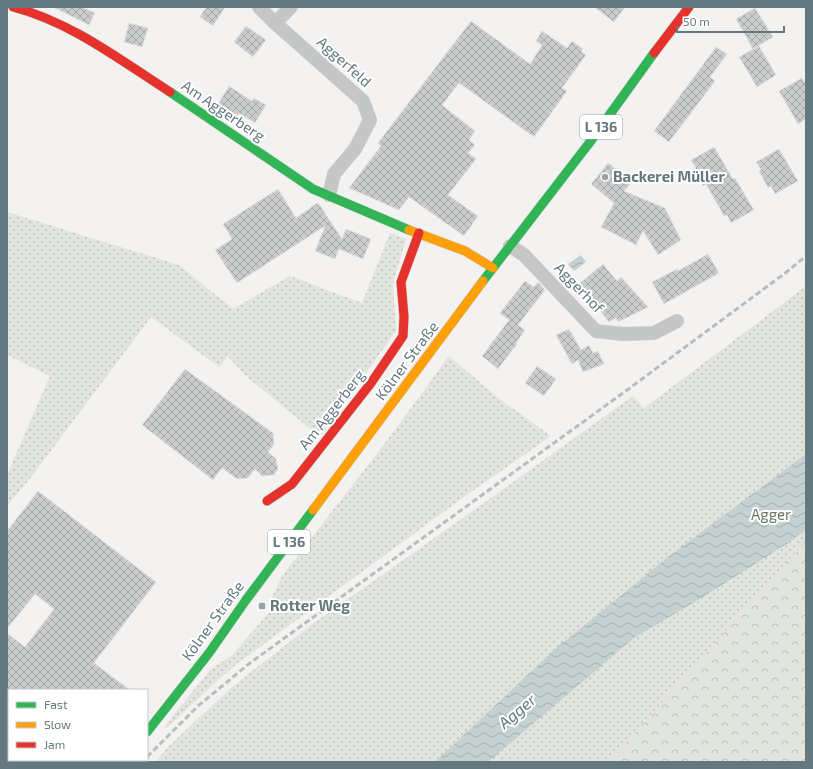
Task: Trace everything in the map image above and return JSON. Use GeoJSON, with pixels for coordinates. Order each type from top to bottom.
{"type":"FeatureCollection","features":[{"type":"Feature","properties":{"kind":"main road","name":"Am Aggerberg"},"geometry":{"type":"LineString","coordinates":[[13,7],[28,11],[66,28],[102,47],[314,189],[392,223],[465,251],[493,268]]}},
{"type":"Feature","properties":{"kind":"main road","name":"Kölner Straße"},"geometry":{"type":"LineString","coordinates":[[148,731],[209,653],[246,600],[493,268],[590,142],[658,46],[689,7]]}},
{"type":"Feature","properties":{"kind":"main road","name":"Am Aggerberg"},"geometry":{"type":"LineString","coordinates":[[267,501],[292,484],[371,383],[403,336],[404,317],[400,282],[419,233]]}},
{"type":"Feature","properties":{"kind":"street","name":"Aggerfeld"},"geometry":{"type":"LineString","coordinates":[[259,7],[363,101],[370,120],[356,149],[334,174],[328,195]]}},
{"type":"Feature","properties":{"kind":"street"},"geometry":{"type":"LineString","coordinates":[[275,23],[291,7]]}},
{"type":"Feature","properties":{"kind":"street","name":"Aggerhof"},"geometry":{"type":"LineString","coordinates":[[510,246],[524,255],[596,331],[623,334],[654,333],[677,321]]}},
{"type":"Feature","properties":{"kind":"green space"},"geometry":{"type":"Polygon","coordinates":[[[7,212],[179,265],[233,309],[290,276],[362,303],[390,233],[406,239],[393,284],[396,331],[320,437],[246,376],[228,356],[219,367],[151,317],[35,472],[7,506],[7,475],[50,376],[7,355],[7,212]]]}},
{"type":"Feature","properties":{"kind":"green space"},"geometry":{"type":"Polygon","coordinates":[[[806,286],[806,541],[609,762],[156,762],[167,748],[233,686],[314,623],[633,396],[644,408],[806,286]]]}},
{"type":"Feature","properties":{"kind":"green space"},"geometry":{"type":"Polygon","coordinates":[[[449,356],[497,397],[551,436],[461,499],[238,663],[166,729],[167,723],[211,669],[232,655],[266,616],[269,612],[270,602],[282,576],[389,438],[449,356]]]}},
{"type":"Feature","properties":{"kind":"green space"},"geometry":{"type":"Polygon","coordinates":[[[806,541],[806,762],[609,762],[806,541]]]}},
{"type":"Feature","properties":{"kind":"water"},"geometry":{"type":"Polygon","coordinates":[[[581,255],[586,262],[574,271],[568,264],[581,255]]]}},
{"type":"Feature","properties":{"kind":"water","name":"Agger"},"geometry":{"type":"Polygon","coordinates":[[[806,454],[806,530],[703,597],[635,637],[488,762],[435,762],[554,650],[668,557],[806,454]]]}},
{"type":"Feature","properties":{"kind":"building"},"geometry":{"type":"Polygon","coordinates":[[[53,7],[82,7],[95,13],[89,25],[53,7]]]}},
{"type":"Feature","properties":{"kind":"building"},"geometry":{"type":"Polygon","coordinates":[[[206,7],[225,7],[213,26],[200,17],[206,7]]]}},
{"type":"Feature","properties":{"kind":"building"},"geometry":{"type":"Polygon","coordinates":[[[594,7],[625,7],[614,22],[594,7]]]}},
{"type":"Feature","properties":{"kind":"building"},"geometry":{"type":"Polygon","coordinates":[[[755,8],[773,37],[753,49],[736,19],[755,8]]]}},
{"type":"Feature","properties":{"kind":"building"},"geometry":{"type":"Polygon","coordinates":[[[471,21],[530,64],[542,45],[536,41],[542,31],[567,48],[572,41],[583,49],[581,51],[586,55],[562,88],[567,91],[534,137],[459,83],[442,105],[475,131],[469,140],[475,145],[468,153],[476,159],[448,195],[478,216],[464,236],[409,197],[399,210],[349,188],[381,146],[378,143],[471,21]]]}},
{"type":"Feature","properties":{"kind":"building"},"geometry":{"type":"Polygon","coordinates":[[[129,23],[148,28],[142,47],[124,42],[129,23]]]}},
{"type":"Feature","properties":{"kind":"building"},"geometry":{"type":"Polygon","coordinates":[[[246,26],[266,40],[253,57],[234,42],[246,26]]]}},
{"type":"Feature","properties":{"kind":"building"},"geometry":{"type":"Polygon","coordinates":[[[759,46],[776,75],[757,87],[739,57],[759,46]]]}},
{"type":"Feature","properties":{"kind":"building"},"geometry":{"type":"Polygon","coordinates":[[[716,47],[727,54],[710,77],[715,81],[669,142],[654,131],[716,47]]]}},
{"type":"Feature","properties":{"kind":"building"},"geometry":{"type":"Polygon","coordinates":[[[802,78],[806,84],[806,119],[798,124],[779,91],[802,78]]]}},
{"type":"Feature","properties":{"kind":"building"},"geometry":{"type":"Polygon","coordinates":[[[229,86],[252,101],[254,98],[266,105],[255,123],[239,113],[237,116],[218,104],[229,86]]]}},
{"type":"Feature","properties":{"kind":"building"},"geometry":{"type":"Polygon","coordinates":[[[714,147],[754,210],[731,223],[727,215],[724,216],[706,184],[703,186],[691,160],[714,147]]]}},
{"type":"Feature","properties":{"kind":"building"},"geometry":{"type":"Polygon","coordinates":[[[779,149],[798,181],[775,194],[771,186],[768,188],[759,171],[761,169],[756,162],[779,149]]]}},
{"type":"Feature","properties":{"kind":"building"},"geometry":{"type":"Polygon","coordinates":[[[608,163],[632,182],[624,191],[665,208],[681,240],[658,255],[643,231],[636,245],[601,227],[614,203],[591,184],[608,163]]]}},
{"type":"Feature","properties":{"kind":"building"},"geometry":{"type":"Polygon","coordinates":[[[278,189],[296,218],[317,203],[342,239],[346,229],[371,239],[363,259],[339,249],[335,259],[315,251],[325,226],[237,283],[215,250],[232,239],[223,224],[278,189]]]}},
{"type":"Feature","properties":{"kind":"building"},"geometry":{"type":"Polygon","coordinates":[[[708,254],[719,273],[664,304],[652,282],[677,269],[678,271],[708,254]]]}},
{"type":"Feature","properties":{"kind":"building"},"geometry":{"type":"Polygon","coordinates":[[[603,264],[617,281],[621,277],[648,307],[618,322],[616,318],[609,322],[579,284],[603,264]]]}},
{"type":"Feature","properties":{"kind":"building"},"geometry":{"type":"Polygon","coordinates":[[[525,281],[534,287],[538,282],[545,290],[518,325],[525,330],[516,343],[517,344],[498,369],[482,356],[509,320],[500,313],[525,281]]]}},
{"type":"Feature","properties":{"kind":"building"},"geometry":{"type":"Polygon","coordinates":[[[569,329],[581,350],[589,345],[593,353],[598,351],[604,364],[583,372],[578,360],[572,364],[556,335],[569,329]]]}},
{"type":"Feature","properties":{"kind":"building"},"geometry":{"type":"Polygon","coordinates":[[[537,366],[556,379],[544,396],[525,383],[537,366]]]}},
{"type":"Feature","properties":{"kind":"building"},"geometry":{"type":"Polygon","coordinates":[[[185,369],[273,433],[274,444],[268,452],[276,459],[278,469],[274,475],[262,476],[255,469],[248,478],[237,479],[222,468],[213,480],[142,425],[185,369]]]}},
{"type":"Feature","properties":{"kind":"building"},"geometry":{"type":"Polygon","coordinates":[[[38,491],[156,582],[94,663],[129,689],[7,690],[7,633],[25,647],[54,609],[35,594],[7,629],[7,531],[38,491]]]}},
{"type":"Feature","properties":{"kind":"railway"},"geometry":{"type":"LineString","coordinates":[[148,756],[198,706],[250,663],[623,393],[784,274],[806,256]]}},
{"type":"Feature","properties":{"kind":"traffic: fast"},"geometry":{"type":"LineString","coordinates":[[483,281],[590,142],[654,53]]}},
{"type":"Feature","properties":{"kind":"traffic: fast"},"geometry":{"type":"LineString","coordinates":[[170,92],[313,189],[409,230]]}},
{"type":"Feature","properties":{"kind":"traffic: fast"},"geometry":{"type":"LineString","coordinates":[[148,731],[209,653],[246,600],[313,510]]}},
{"type":"Feature","properties":{"kind":"traffic: slow"},"geometry":{"type":"LineString","coordinates":[[409,230],[465,251],[493,268]]}},
{"type":"Feature","properties":{"kind":"traffic: slow"},"geometry":{"type":"LineString","coordinates":[[313,510],[483,281]]}},
{"type":"Feature","properties":{"kind":"traffic: jam"},"geometry":{"type":"LineString","coordinates":[[13,7],[55,22],[75,32],[114,55],[170,92]]}},
{"type":"Feature","properties":{"kind":"traffic: jam"},"geometry":{"type":"LineString","coordinates":[[654,53],[689,7]]}},
{"type":"Feature","properties":{"kind":"traffic: jam"},"geometry":{"type":"LineString","coordinates":[[267,501],[292,484],[371,383],[403,336],[404,317],[401,282],[419,233]]}},
{"type":"Feature","properties":{"kind":"place","name":"Backerei Müller"},"geometry":{"type":"Point","coordinates":[605,177]}},
{"type":"Feature","properties":{"kind":"place","name":"Rotter Weg"},"geometry":{"type":"Point","coordinates":[262,606]}}]}
